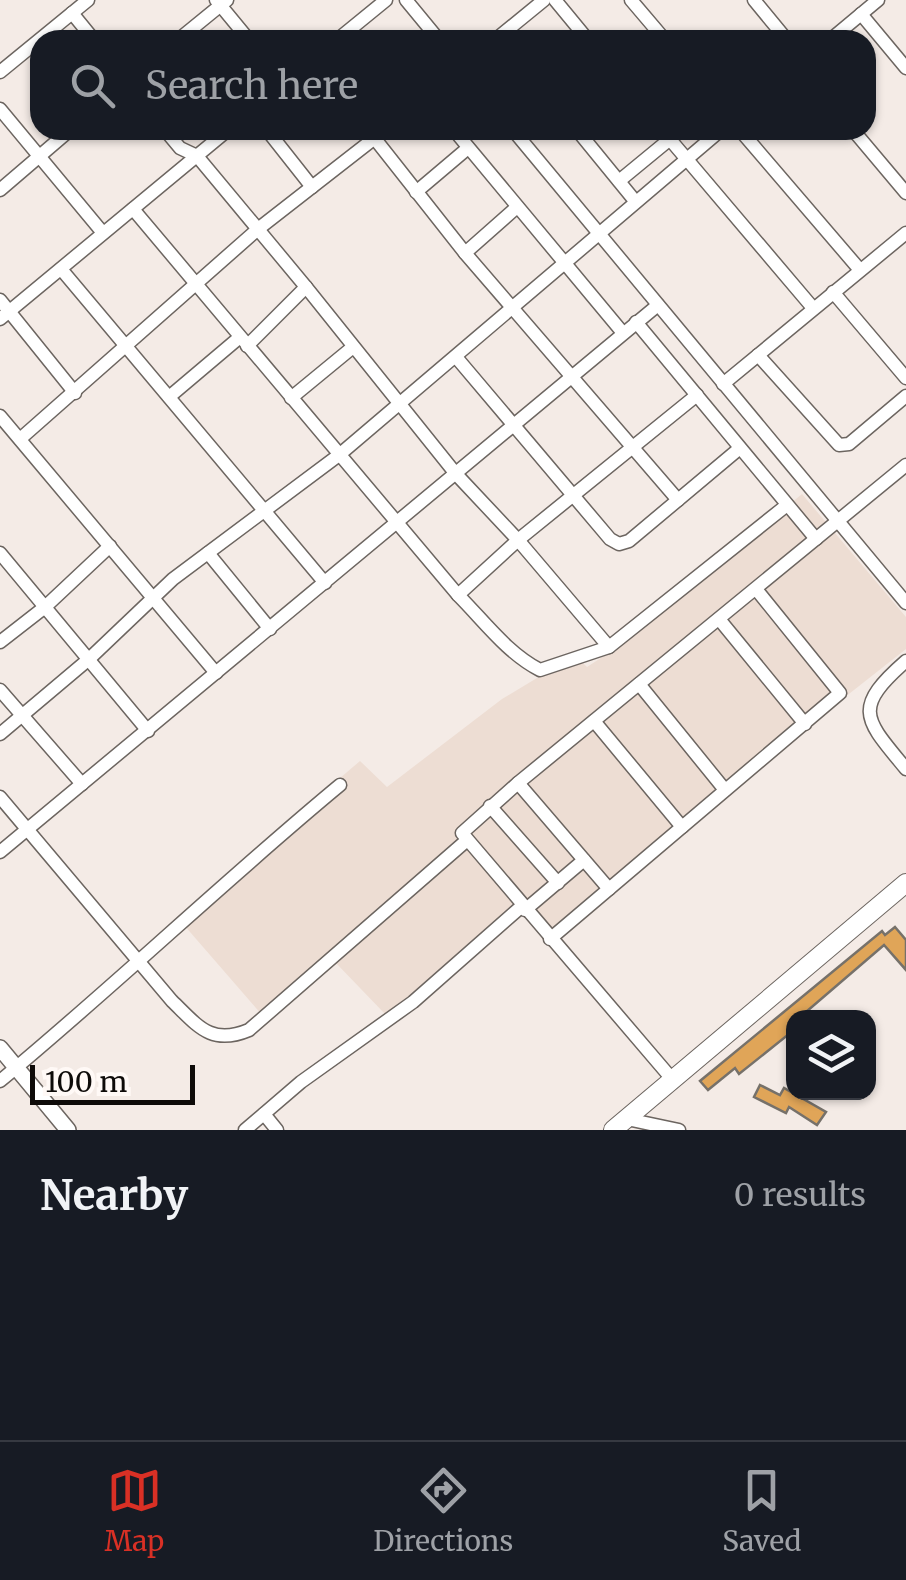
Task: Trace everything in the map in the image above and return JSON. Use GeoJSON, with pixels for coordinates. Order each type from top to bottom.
{"type":"FeatureCollection","features":[{"type":"Feature","properties":{"kind":"highway"},"geometry":{"type":"LineString","coordinates":[[620,1124],[906,883]]}},
{"type":"Feature","properties":{"kind":"main road"},"geometry":{"type":"LineString","coordinates":[[0,1048],[68,1130]]}},
{"type":"Feature","properties":{"kind":"street"},"geometry":{"type":"LineString","coordinates":[[52,30],[87,0]]}},
{"type":"Feature","properties":{"kind":"street"},"geometry":{"type":"LineString","coordinates":[[349,30],[386,0]]}},
{"type":"Feature","properties":{"kind":"street"},"geometry":{"type":"LineString","coordinates":[[406,0],[431,30]]}},
{"type":"Feature","properties":{"kind":"street"},"geometry":{"type":"LineString","coordinates":[[509,30],[544,0]]}},
{"type":"Feature","properties":{"kind":"street"},"geometry":{"type":"LineString","coordinates":[[555,0],[580,30]]}},
{"type":"Feature","properties":{"kind":"street"},"geometry":{"type":"LineString","coordinates":[[631,0],[656,30]]}},
{"type":"Feature","properties":{"kind":"street"},"geometry":{"type":"LineString","coordinates":[[754,0],[779,30]]}},
{"type":"Feature","properties":{"kind":"street"},"geometry":{"type":"LineString","coordinates":[[842,30],[878,0]]}},
{"type":"Feature","properties":{"kind":"street"},"geometry":{"type":"LineString","coordinates":[[189,30],[221,2],[242,30]]}},
{"type":"Feature","properties":{"kind":"street"},"geometry":{"type":"LineString","coordinates":[[72,14],[86,30]]}},
{"type":"Feature","properties":{"kind":"street"},"geometry":{"type":"LineString","coordinates":[[861,14],[874,30]]}},
{"type":"Feature","properties":{"kind":"street"},"geometry":{"type":"LineString","coordinates":[[876,32],[906,68]]}},
{"type":"Feature","properties":{"kind":"street"},"geometry":{"type":"LineString","coordinates":[[0,72],[30,48]]}},
{"type":"Feature","properties":{"kind":"street"},"geometry":{"type":"LineString","coordinates":[[0,109],[103,233]]}},
{"type":"Feature","properties":{"kind":"street"},"geometry":{"type":"LineString","coordinates":[[0,190],[59,140]]}},
{"type":"Feature","properties":{"kind":"street"},"geometry":{"type":"LineString","coordinates":[[174,140],[180,148],[197,156],[456,474],[609,647]]}},
{"type":"Feature","properties":{"kind":"street"},"geometry":{"type":"LineString","coordinates":[[75,393],[3,310],[61,268],[216,140]]}},
{"type":"Feature","properties":{"kind":"street"},"geometry":{"type":"LineString","coordinates":[[276,140],[312,187]]}},
{"type":"Feature","properties":{"kind":"street"},"geometry":{"type":"LineString","coordinates":[[10,435],[75,393],[258,229],[368,140]]}},
{"type":"Feature","properties":{"kind":"street"},"geometry":{"type":"LineString","coordinates":[[381,140],[416,192],[465,252],[678,500]]}},
{"type":"Feature","properties":{"kind":"street"},"geometry":{"type":"LineString","coordinates":[[462,140],[623,333]]}},
{"type":"Feature","properties":{"kind":"street"},"geometry":{"type":"LineString","coordinates":[[522,140],[906,602]]}},
{"type":"Feature","properties":{"kind":"street"},"geometry":{"type":"LineString","coordinates":[[585,140],[636,200]]}},
{"type":"Feature","properties":{"kind":"street"},"geometry":{"type":"LineString","coordinates":[[619,181],[663,140]]}},
{"type":"Feature","properties":{"kind":"street"},"geometry":{"type":"LineString","coordinates":[[675,140],[687,159],[813,308]]}},
{"type":"Feature","properties":{"kind":"street"},"geometry":{"type":"LineString","coordinates":[[0,734],[89,659],[173,579],[339,455],[709,140]]}},
{"type":"Feature","properties":{"kind":"street"},"geometry":{"type":"LineString","coordinates":[[749,140],[860,270]]}},
{"type":"Feature","properties":{"kind":"street"},"geometry":{"type":"LineString","coordinates":[[861,140],[906,193]]}},
{"type":"Feature","properties":{"kind":"street"},"geometry":{"type":"LineString","coordinates":[[416,192],[468,148]]}},
{"type":"Feature","properties":{"kind":"street"},"geometry":{"type":"LineString","coordinates":[[465,252],[518,207]]}},
{"type":"Feature","properties":{"kind":"street"},"geometry":{"type":"LineString","coordinates":[[132,209],[458,595],[526,663],[540,670],[609,647],[787,504]]}},
{"type":"Feature","properties":{"kind":"street"},"geometry":{"type":"LineString","coordinates":[[723,384],[906,233]]}},
{"type":"Feature","properties":{"kind":"street"},"geometry":{"type":"LineString","coordinates":[[61,268],[324,583]]}},
{"type":"Feature","properties":{"kind":"street"},"geometry":{"type":"LineString","coordinates":[[169,397],[244,342],[306,286]]}},
{"type":"Feature","properties":{"kind":"street"},"geometry":{"type":"LineString","coordinates":[[834,292],[906,378]]}},
{"type":"Feature","properties":{"kind":"street"},"geometry":{"type":"LineString","coordinates":[[0,852],[658,306]]}},
{"type":"Feature","properties":{"kind":"street"},"geometry":{"type":"LineString","coordinates":[[636,322],[816,539]]}},
{"type":"Feature","properties":{"kind":"street"},"geometry":{"type":"LineString","coordinates":[[291,398],[353,347]]}},
{"type":"Feature","properties":{"kind":"street"},"geometry":{"type":"LineString","coordinates":[[758,354],[839,445],[849,444],[906,396]]}},
{"type":"Feature","properties":{"kind":"street"},"geometry":{"type":"LineString","coordinates":[[456,357],[610,540],[619,544],[628,541],[740,448]]}},
{"type":"Feature","properties":{"kind":"street"},"geometry":{"type":"LineString","coordinates":[[458,595],[518,540],[697,396]]}},
{"type":"Feature","properties":{"kind":"street"},"geometry":{"type":"LineString","coordinates":[[0,416],[10,435],[110,546],[216,674]]}},
{"type":"Feature","properties":{"kind":"street"},"geometry":{"type":"LineString","coordinates":[[672,1079],[466,842],[464,830],[906,465]]}},
{"type":"Feature","properties":{"kind":"street"},"geometry":{"type":"LineString","coordinates":[[0,642],[45,607],[110,546]]}},
{"type":"Feature","properties":{"kind":"street"},"geometry":{"type":"LineString","coordinates":[[0,553],[148,731]]}},
{"type":"Feature","properties":{"kind":"street"},"geometry":{"type":"LineString","coordinates":[[208,553],[270,629]]}},
{"type":"Feature","properties":{"kind":"street"},"geometry":{"type":"LineString","coordinates":[[550,939],[837,697],[839,688],[756,589]]}},
{"type":"Feature","properties":{"kind":"street"},"geometry":{"type":"LineString","coordinates":[[719,619],[805,724]]}},
{"type":"Feature","properties":{"kind":"street"},"geometry":{"type":"LineString","coordinates":[[906,661],[875,692],[868,709],[872,727],[906,769]]}},
{"type":"Feature","properties":{"kind":"street"},"geometry":{"type":"LineString","coordinates":[[638,684],[725,790]]}},
{"type":"Feature","properties":{"kind":"street"},"geometry":{"type":"LineString","coordinates":[[0,690],[82,784]]}},
{"type":"Feature","properties":{"kind":"street"},"geometry":{"type":"LineString","coordinates":[[594,721],[682,827]]}},
{"type":"Feature","properties":{"kind":"street"},"geometry":{"type":"LineString","coordinates":[[518,783],[609,889]]}},
{"type":"Feature","properties":{"kind":"street"},"geometry":{"type":"LineString","coordinates":[[0,1081],[340,785]]}},
{"type":"Feature","properties":{"kind":"street"},"geometry":{"type":"LineString","coordinates":[[0,797],[138,964],[212,1035],[234,1037],[249,1030],[466,842]]}},
{"type":"Feature","properties":{"kind":"street"},"geometry":{"type":"LineString","coordinates":[[490,806],[558,883]]}},
{"type":"Feature","properties":{"kind":"street"},"geometry":{"type":"LineString","coordinates":[[245,1130],[301,1082],[412,1002],[584,860]]}},
{"type":"Feature","properties":{"kind":"street"},"geometry":{"type":"LineString","coordinates":[[264,1114],[277,1130]]}},
{"type":"Feature","properties":{"kind":"street"},"geometry":{"type":"LineString","coordinates":[[620,1124],[672,1129]]}},
{"type":"Feature","properties":{"kind":"shaded area"},"geometry":{"type":"Polygon","coordinates":[[[802,494],[906,617],[906,649],[807,727],[557,940],[524,901],[386,1015],[334,961],[263,1016],[177,917],[360,761],[387,787],[502,699],[575,655],[587,667],[613,650],[802,494]]]}},
{"type":"Feature","properties":{"kind":"building"},"geometry":{"type":"Polygon","coordinates":[[[895,927],[906,940],[906,970],[884,945],[808,1010],[786,1010],[882,931],[885,935],[895,927]]]}},
{"type":"Feature","properties":{"kind":"building"},"geometry":{"type":"Polygon","coordinates":[[[786,1010],[786,1036],[739,1074],[735,1068],[708,1090],[700,1081],[786,1010]]]}},
{"type":"Feature","properties":{"kind":"building"},"geometry":{"type":"Polygon","coordinates":[[[760,1085],[780,1095],[784,1088],[786,1100],[805,1100],[826,1112],[817,1125],[789,1107],[786,1113],[754,1097],[760,1085]]]}}]}
